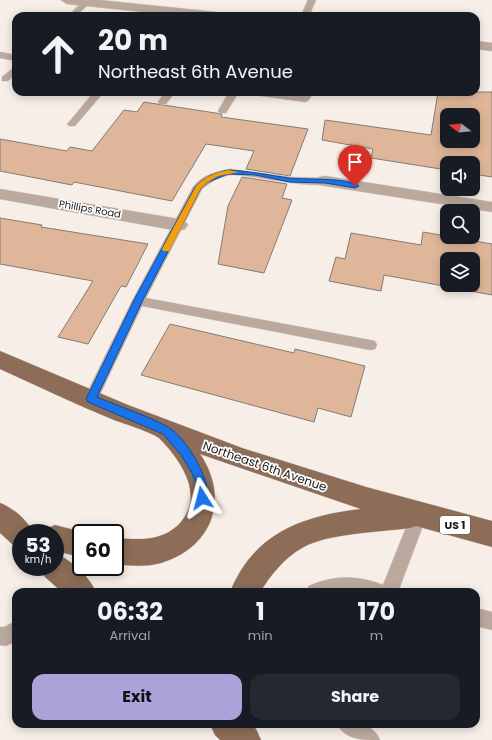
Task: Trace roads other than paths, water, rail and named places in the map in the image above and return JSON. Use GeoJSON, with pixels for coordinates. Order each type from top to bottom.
{"type":"FeatureCollection","features":[{"type":"Feature","properties":{"kind":"main road","name":"Northeast 6th Avenue"},"geometry":{"type":"LineString","coordinates":[[0,359],[166,431],[254,464],[419,515],[492,534]]}},
{"type":"Feature","properties":{"kind":"main road"},"geometry":{"type":"LineString","coordinates":[[124,551],[150,552],[168,548],[184,539],[197,524],[202,509],[202,486],[196,471],[185,452],[166,431]]}},
{"type":"Feature","properties":{"kind":"main road"},"geometry":{"type":"LineString","coordinates":[[246,588],[256,572],[273,552],[294,537],[317,528],[419,515]]}},
{"type":"Feature","properties":{"kind":"main road"},"geometry":{"type":"LineString","coordinates":[[64,576],[75,588]]}},
{"type":"Feature","properties":{"kind":"main road"},"geometry":{"type":"LineString","coordinates":[[231,728],[245,740]]}},
{"type":"Feature","properties":{"kind":"main road"},"geometry":{"type":"LineString","coordinates":[[252,728],[256,740]]}},
{"type":"Feature","properties":{"kind":"street"},"geometry":{"type":"LineString","coordinates":[[67,0],[105,2],[184,12]]}},
{"type":"Feature","properties":{"kind":"street"},"geometry":{"type":"LineString","coordinates":[[480,46],[492,47]]}},
{"type":"Feature","properties":{"kind":"street"},"geometry":{"type":"LineString","coordinates":[[325,181],[492,207]]}},
{"type":"Feature","properties":{"kind":"street","name":"Phillips Road"},"geometry":{"type":"LineString","coordinates":[[0,194],[179,225]]}},
{"type":"Feature","properties":{"kind":"lane"},"geometry":{"type":"LineString","coordinates":[[307,12],[312,0]]}},
{"type":"Feature","properties":{"kind":"lane"},"geometry":{"type":"LineString","coordinates":[[76,12],[86,2]]}},
{"type":"Feature","properties":{"kind":"lane"},"geometry":{"type":"LineString","coordinates":[[0,55],[12,57]]}},
{"type":"Feature","properties":{"kind":"lane"},"geometry":{"type":"LineString","coordinates":[[5,79],[12,73]]}},
{"type":"Feature","properties":{"kind":"lane"},"geometry":{"type":"LineString","coordinates":[[72,124],[96,96]]}},
{"type":"Feature","properties":{"kind":"lane"},"geometry":{"type":"LineString","coordinates":[[163,102],[167,96]]}},
{"type":"Feature","properties":{"kind":"lane"},"geometry":{"type":"LineString","coordinates":[[223,111],[232,96]]}},
{"type":"Feature","properties":{"kind":"lane"},"geometry":{"type":"LineString","coordinates":[[280,96],[306,100],[308,96]]}},
{"type":"Feature","properties":{"kind":"lane"},"geometry":{"type":"LineString","coordinates":[[91,399],[138,300],[198,187],[206,180],[216,175],[228,172],[255,173],[290,180],[325,181]]}},
{"type":"Feature","properties":{"kind":"lane"},"geometry":{"type":"LineString","coordinates":[[138,300],[370,345]]}},
{"type":"Feature","properties":{"kind":"lane"},"geometry":{"type":"LineString","coordinates":[[391,588],[419,515]]}},
{"type":"Feature","properties":{"kind":"lane"},"geometry":{"type":"LineString","coordinates":[[322,588],[340,585],[356,588]]}},
{"type":"Feature","properties":{"kind":"lane"},"geometry":{"type":"LineString","coordinates":[[480,618],[492,622]]}},
{"type":"Feature","properties":{"kind":"lane"},"geometry":{"type":"LineString","coordinates":[[0,636],[6,638],[12,633]]}},
{"type":"Feature","properties":{"kind":"lane"},"geometry":{"type":"LineString","coordinates":[[353,728],[370,740]]}}]}
